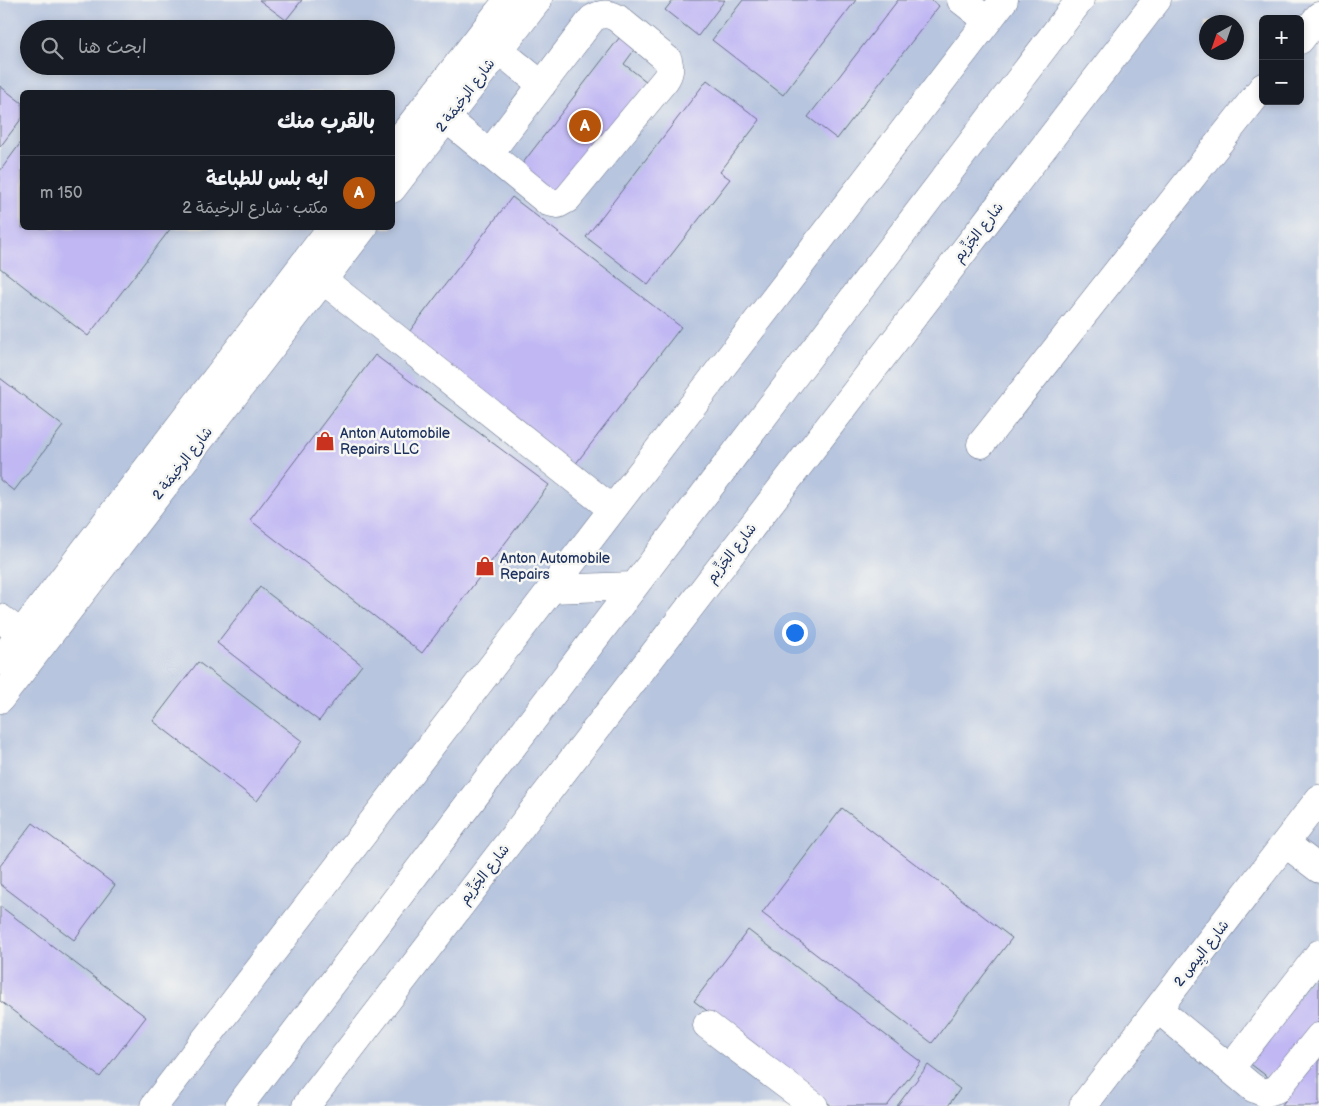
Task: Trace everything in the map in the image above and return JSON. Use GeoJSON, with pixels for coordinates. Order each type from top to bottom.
{"type":"FeatureCollection","features":[{"type":"Feature","properties":{"kind":"street","name":"شارع الرخيمَة 2"},"geometry":{"type":"LineString","coordinates":[[395,145],[508,0]]}},
{"type":"Feature","properties":{"kind":"street","name":"شارع الرخيمَة 2"},"geometry":{"type":"LineString","coordinates":[[395,185],[538,0]]}},
{"type":"Feature","properties":{"kind":"street"},"geometry":{"type":"LineString","coordinates":[[154,1106],[996,10],[961,0]]}},
{"type":"Feature","properties":{"kind":"street"},"geometry":{"type":"LineString","coordinates":[[239,1106],[1080,0]]}},
{"type":"Feature","properties":{"kind":"street","name":"شارع الجَزِّيم"},"geometry":{"type":"LineString","coordinates":[[306,1106],[1157,0]]}},
{"type":"Feature","properties":{"kind":"street"},"geometry":{"type":"LineString","coordinates":[[447,119],[548,202],[558,204],[563,202],[665,80],[669,74],[668,60],[664,54],[617,18],[602,14],[592,20],[490,154]]}},
{"type":"Feature","properties":{"kind":"street"},"geometry":{"type":"LineString","coordinates":[[1304,35],[1319,16]]}},
{"type":"Feature","properties":{"kind":"street"},"geometry":{"type":"LineString","coordinates":[[499,50],[542,85]]}},
{"type":"Feature","properties":{"kind":"street"},"geometry":{"type":"LineString","coordinates":[[981,444],[1259,92]]}},
{"type":"Feature","properties":{"kind":"street","name":"شارع الرخيمَة 2"},"geometry":{"type":"LineString","coordinates":[[0,699],[263,337],[330,230]]}},
{"type":"Feature","properties":{"kind":"street","name":"شارع الرخيمَة 2"},"geometry":{"type":"LineString","coordinates":[[0,661],[10,626],[263,337],[323,280],[361,230]]}},
{"type":"Feature","properties":{"kind":"street"},"geometry":{"type":"LineString","coordinates":[[323,280],[612,509]]}},
{"type":"Feature","properties":{"kind":"street"},"geometry":{"type":"LineString","coordinates":[[551,589],[633,586]]}},
{"type":"Feature","properties":{"kind":"street","name":"شارع البِيص 2"},"geometry":{"type":"LineString","coordinates":[[1084,1106],[1319,799]]}},
{"type":"Feature","properties":{"kind":"street"},"geometry":{"type":"LineString","coordinates":[[1285,843],[1319,869]]}},
{"type":"Feature","properties":{"kind":"street"},"geometry":{"type":"LineString","coordinates":[[1230,1069],[1319,954]]}},
{"type":"Feature","properties":{"kind":"street"},"geometry":{"type":"LineString","coordinates":[[1158,1009],[1253,1088],[1265,1093],[1277,1089],[1319,1037]]}},
{"type":"Feature","properties":{"kind":"street"},"geometry":{"type":"LineString","coordinates":[[707,1025],[814,1106]]}},
{"type":"Feature","properties":{"kind":"shaded area"},"geometry":{"type":"Polygon","coordinates":[[[0,0],[1319,0],[1319,1106],[0,1106],[0,0]]]}},
{"type":"Feature","properties":{"kind":"building"},"geometry":{"type":"Polygon","coordinates":[[[259,0],[302,0],[286,20],[259,0]]]}},
{"type":"Feature","properties":{"kind":"building"},"geometry":{"type":"Polygon","coordinates":[[[673,0],[725,0],[698,36],[665,10],[673,0]]]}},
{"type":"Feature","properties":{"kind":"building"},"geometry":{"type":"Polygon","coordinates":[[[743,0],[856,0],[783,95],[712,40],[743,0]]]}},
{"type":"Feature","properties":{"kind":"building"},"geometry":{"type":"Polygon","coordinates":[[[898,0],[932,0],[939,6],[837,139],[808,117],[898,0]]]}},
{"type":"Feature","properties":{"kind":"building"},"geometry":{"type":"Polygon","coordinates":[[[623,33],[638,45],[624,64],[647,82],[557,198],[519,168],[623,33]]]}},
{"type":"Feature","properties":{"kind":"building"},"geometry":{"type":"Polygon","coordinates":[[[707,80],[760,120],[720,172],[730,179],[648,285],[586,237],[707,80]]]}},
{"type":"Feature","properties":{"kind":"building"},"geometry":{"type":"Polygon","coordinates":[[[0,86],[20,101],[20,121],[0,147],[0,86]]]}},
{"type":"Feature","properties":{"kind":"building"},"geometry":{"type":"Polygon","coordinates":[[[20,144],[20,230],[169,230],[88,336],[0,268],[0,171],[20,144]]]}},
{"type":"Feature","properties":{"kind":"building"},"geometry":{"type":"Polygon","coordinates":[[[512,197],[681,327],[574,466],[406,336],[512,197]]]}},
{"type":"Feature","properties":{"kind":"building"},"geometry":{"type":"Polygon","coordinates":[[[375,355],[549,485],[422,653],[250,520],[375,355]]]}},
{"type":"Feature","properties":{"kind":"building"},"geometry":{"type":"Polygon","coordinates":[[[0,378],[63,426],[14,491],[0,480],[0,378]]]}},
{"type":"Feature","properties":{"kind":"building"},"geometry":{"type":"Polygon","coordinates":[[[260,587],[362,665],[319,721],[217,643],[260,587]]]}},
{"type":"Feature","properties":{"kind":"building"},"geometry":{"type":"Polygon","coordinates":[[[198,662],[302,741],[257,801],[153,721],[198,662]]]}},
{"type":"Feature","properties":{"kind":"building"},"geometry":{"type":"Polygon","coordinates":[[[842,808],[1012,938],[932,1043],[762,913],[842,808]]]}},
{"type":"Feature","properties":{"kind":"building"},"geometry":{"type":"Polygon","coordinates":[[[33,823],[115,885],[74,940],[0,884],[0,866],[33,823]]]}},
{"type":"Feature","properties":{"kind":"building"},"geometry":{"type":"Polygon","coordinates":[[[0,906],[146,1017],[100,1077],[0,1001],[0,906]]]}},
{"type":"Feature","properties":{"kind":"building"},"geometry":{"type":"Polygon","coordinates":[[[748,930],[921,1062],[887,1106],[832,1106],[694,1001],[748,930]]]}},
{"type":"Feature","properties":{"kind":"building"},"geometry":{"type":"Polygon","coordinates":[[[1319,970],[1319,1021],[1273,1081],[1248,1062],[1319,970]]]}},
{"type":"Feature","properties":{"kind":"building"},"geometry":{"type":"Polygon","coordinates":[[[1319,1057],[1319,1106],[1281,1106],[1319,1057]]]}},
{"type":"Feature","properties":{"kind":"building"},"geometry":{"type":"Polygon","coordinates":[[[928,1065],[960,1089],[948,1106],[897,1106],[928,1065]]]}},
{"type":"Feature","properties":{"kind":"place","name":"ايه بلس للطباعة"},"geometry":{"type":"Point","coordinates":[585,126]}},
{"type":"Feature","properties":{"kind":"place","name":"Anton Automobile Repairs LLC"},"geometry":{"type":"Point","coordinates":[325,441]}},
{"type":"Feature","properties":{"kind":"place","name":"Anton Automobile Repairs"},"geometry":{"type":"Point","coordinates":[485,566]}}]}
